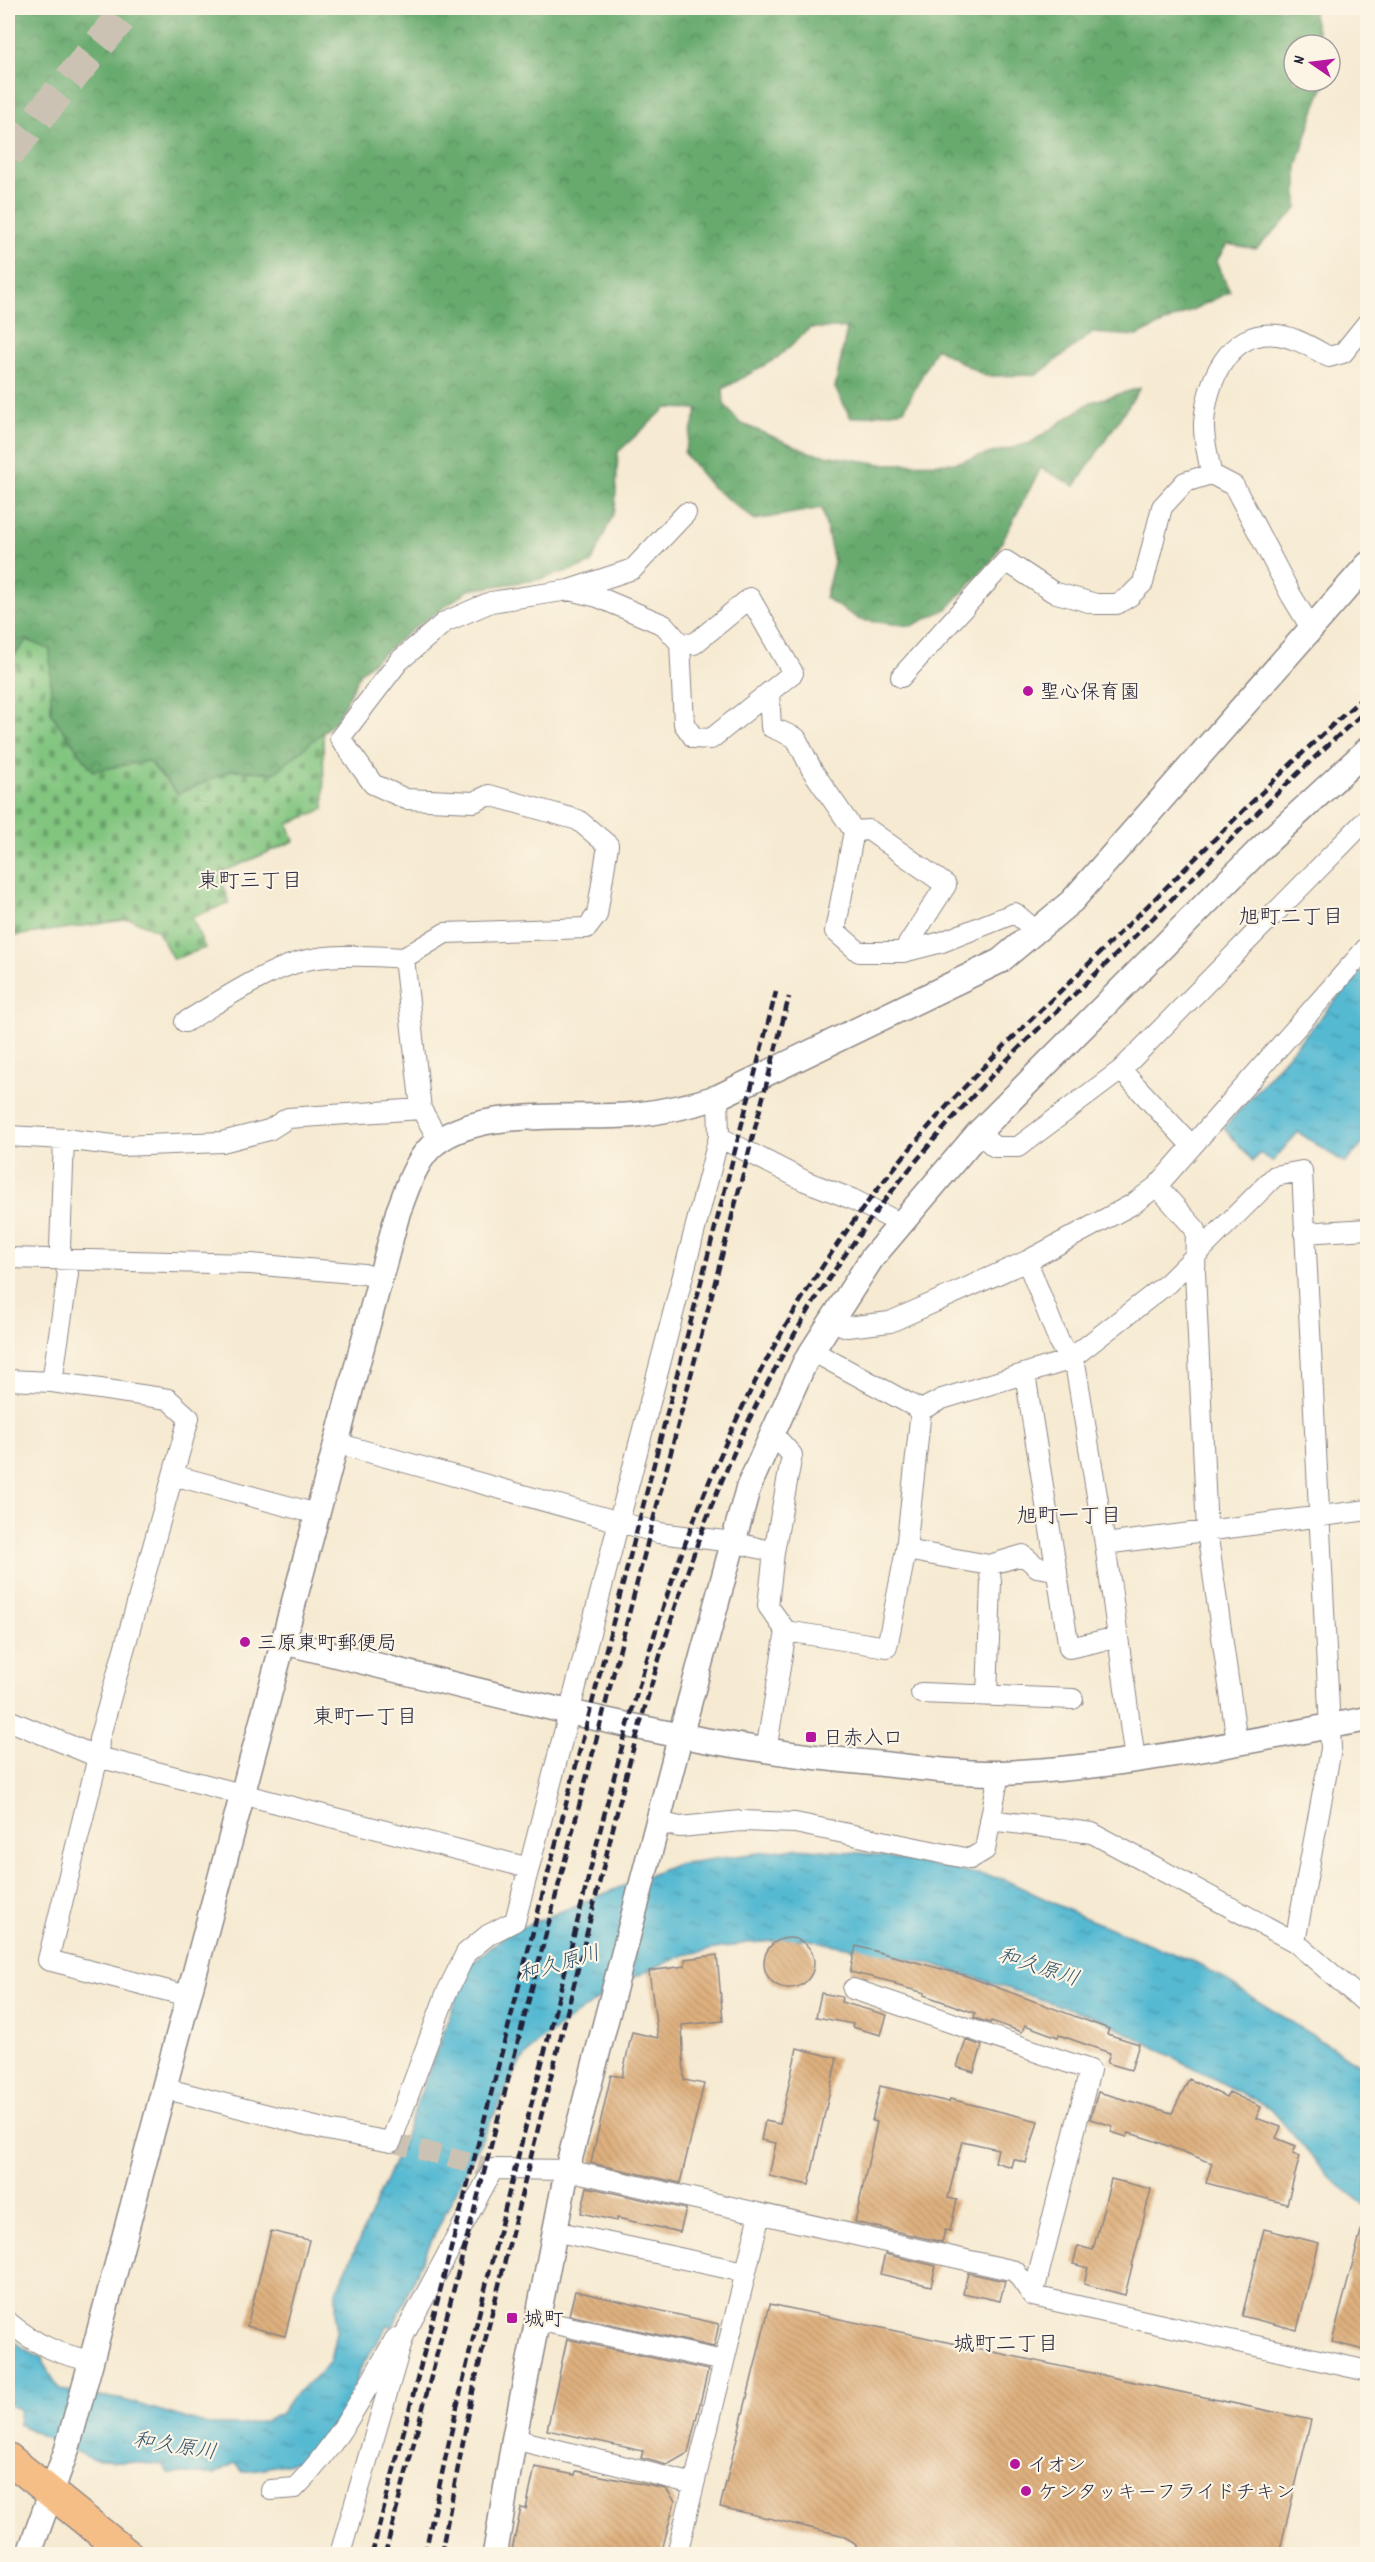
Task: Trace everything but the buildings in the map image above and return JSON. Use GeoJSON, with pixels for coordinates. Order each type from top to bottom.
{"type":"FeatureCollection","features":[{"type":"Feature","properties":{"kind":"main road"},"geometry":{"type":"LineString","coordinates":[[8,2458],[127,2554]]}},
{"type":"Feature","properties":{"kind":"street"},"geometry":{"type":"LineString","coordinates":[[1211,474],[1204,425],[1211,384],[1223,359],[1245,339],[1276,335],[1299,341],[1329,357],[1343,353],[1368,322]]}},
{"type":"Feature","properties":{"kind":"street"},"geometry":{"type":"LineString","coordinates":[[901,677],[1006,561],[1053,592],[1096,604],[1117,604],[1130,596],[1143,583],[1162,507],[1185,482],[1211,474],[1234,486],[1291,595],[1311,628]]}},
{"type":"Feature","properties":{"kind":"street"},"geometry":{"type":"LineString","coordinates":[[185,1022],[244,987],[295,963],[314,959],[404,958],[446,933],[587,928],[597,915],[608,845],[578,820],[489,795],[474,802],[405,799],[373,784],[339,738],[399,661],[445,622],[491,602],[569,590],[633,569],[686,513]]}},
{"type":"Feature","properties":{"kind":"street"},"geometry":{"type":"LineString","coordinates":[[29,2554],[67,2449],[398,1212],[411,1178],[428,1150],[452,1134],[478,1124],[508,1118],[632,1115],[683,1108],[718,1097],[1000,961],[1072,901],[1368,564]]}},
{"type":"Feature","properties":{"kind":"street"},"geometry":{"type":"LineString","coordinates":[[569,590],[598,597],[664,625],[680,643],[684,724],[694,738],[711,739],[793,673],[750,597],[694,644],[680,643]]}},
{"type":"Feature","properties":{"kind":"street"},"geometry":{"type":"LineString","coordinates":[[769,692],[771,727],[796,738],[812,770],[854,831],[835,931],[859,952],[903,952],[942,942],[1015,913],[1036,931]]}},
{"type":"Feature","properties":{"kind":"street"},"geometry":{"type":"LineString","coordinates":[[495,2554],[514,2439],[567,2170],[680,1737],[748,1488],[772,1434],[812,1352],[872,1258],[978,1133],[1260,849],[1368,749]]}},
{"type":"Feature","properties":{"kind":"street"},"geometry":{"type":"LineString","coordinates":[[978,1133],[995,1147],[1018,1147],[1121,1070],[1368,818]]}},
{"type":"Feature","properties":{"kind":"street"},"geometry":{"type":"LineString","coordinates":[[854,831],[869,830],[946,885],[903,952]]}},
{"type":"Feature","properties":{"kind":"street"},"geometry":{"type":"LineString","coordinates":[[831,1321],[847,1327],[890,1322],[1027,1261],[1133,1204],[1157,1186],[1368,946]]}},
{"type":"Feature","properties":{"kind":"street"},"geometry":{"type":"LineString","coordinates":[[404,958],[421,1109],[440,1142]]}},
{"type":"Feature","properties":{"kind":"street"},"geometry":{"type":"LineString","coordinates":[[1121,1070],[1192,1146]]}},
{"type":"Feature","properties":{"kind":"street"},"geometry":{"type":"LineString","coordinates":[[163,2088],[327,2130],[391,2142],[446,1994],[466,1953],[488,1935],[515,1921],[719,1137],[718,1097]]}},
{"type":"Feature","properties":{"kind":"street"},"geometry":{"type":"LineString","coordinates":[[8,1136],[64,1138],[121,1146],[222,1142],[268,1130],[288,1118],[421,1109]]}},
{"type":"Feature","properties":{"kind":"street"},"geometry":{"type":"LineString","coordinates":[[719,1137],[805,1181],[852,1198],[900,1224]]}},
{"type":"Feature","properties":{"kind":"street"},"geometry":{"type":"LineString","coordinates":[[52,1382],[68,1274],[60,1248],[64,1138]]}},
{"type":"Feature","properties":{"kind":"street"},"geometry":{"type":"LineString","coordinates":[[921,1410],[942,1399],[1069,1360],[1168,1282],[1275,1176],[1302,1171],[1331,1749],[1295,1942]]}},
{"type":"Feature","properties":{"kind":"street"},"geometry":{"type":"LineString","coordinates":[[1157,1186],[1196,1230],[1195,1272],[1207,1531],[1237,1742]]}},
{"type":"Feature","properties":{"kind":"street"},"geometry":{"type":"LineString","coordinates":[[1304,1233],[1368,1229]]}},
{"type":"Feature","properties":{"kind":"street"},"geometry":{"type":"LineString","coordinates":[[8,1258],[251,1264],[364,1274],[381,1279]]}},
{"type":"Feature","properties":{"kind":"street"},"geometry":{"type":"LineString","coordinates":[[1027,1261],[1060,1344],[1076,1369],[1105,1544],[1135,1760]]}},
{"type":"Feature","properties":{"kind":"street"},"geometry":{"type":"LineString","coordinates":[[812,1352],[921,1410]]}},
{"type":"Feature","properties":{"kind":"street"},"geometry":{"type":"LineString","coordinates":[[1025,1374],[1069,1648],[1118,1637]]}},
{"type":"Feature","properties":{"kind":"street"},"geometry":{"type":"LineString","coordinates":[[8,1380],[52,1382],[168,1400],[189,1418],[99,1739],[98,1757],[48,1960],[188,1996]]}},
{"type":"Feature","properties":{"kind":"street"},"geometry":{"type":"LineString","coordinates":[[786,1631],[887,1647],[906,1550],[921,1410]]}},
{"type":"Feature","properties":{"kind":"street"},"geometry":{"type":"LineString","coordinates":[[766,1751],[786,1631],[768,1606],[774,1552],[792,1455],[772,1434]]}},
{"type":"Feature","properties":{"kind":"street"},"geometry":{"type":"LineString","coordinates":[[336,1443],[659,1533],[733,1542],[774,1552]]}},
{"type":"Feature","properties":{"kind":"street"},"geometry":{"type":"LineString","coordinates":[[173,1475],[317,1514]]}},
{"type":"Feature","properties":{"kind":"street"},"geometry":{"type":"LineString","coordinates":[[1105,1544],[1368,1510]]}},
{"type":"Feature","properties":{"kind":"street"},"geometry":{"type":"LineString","coordinates":[[906,1550],[989,1565],[1023,1555],[1037,1567],[1057,1570]]}},
{"type":"Feature","properties":{"kind":"street"},"geometry":{"type":"LineString","coordinates":[[987,1696],[991,1582],[989,1565]]}},
{"type":"Feature","properties":{"kind":"street"},"geometry":{"type":"LineString","coordinates":[[283,1642],[680,1737],[809,1758],[999,1773],[1135,1760],[1368,1719]]}},
{"type":"Feature","properties":{"kind":"street"},"geometry":{"type":"LineString","coordinates":[[921,1693],[1073,1699]]}},
{"type":"Feature","properties":{"kind":"street"},"geometry":{"type":"LineString","coordinates":[[8,1720],[98,1757],[529,1868]]}},
{"type":"Feature","properties":{"kind":"street"},"geometry":{"type":"LineString","coordinates":[[658,1822],[680,1827],[741,1821],[795,1823],[970,1859],[985,1850],[999,1773]]}},
{"type":"Feature","properties":{"kind":"street"},"geometry":{"type":"LineString","coordinates":[[990,1820],[1092,1833],[1295,1942],[1368,2005]]}},
{"type":"Feature","properties":{"kind":"street"},"geometry":{"type":"LineString","coordinates":[[853,1989],[1090,2070],[1033,2296]]}},
{"type":"Feature","properties":{"kind":"street"},"geometry":{"type":"LineString","coordinates":[[340,2554],[404,2335],[493,2169],[567,2170],[1015,2271],[1033,2296],[1368,2371]]}},
{"type":"Feature","properties":{"kind":"street"},"geometry":{"type":"LineString","coordinates":[[676,2554],[760,2214]]}},
{"type":"Feature","properties":{"kind":"street"},"geometry":{"type":"LineString","coordinates":[[554,2230],[744,2272]]}},
{"type":"Feature","properties":{"kind":"street"},"geometry":{"type":"LineString","coordinates":[[537,2320],[723,2361]]}},
{"type":"Feature","properties":{"kind":"street"},"geometry":{"type":"LineString","coordinates":[[8,2322],[33,2342],[90,2365]]}},
{"type":"Feature","properties":{"kind":"street"},"geometry":{"type":"LineString","coordinates":[[271,2490],[295,2488],[309,2474],[332,2444],[396,2338],[404,2335]]}},
{"type":"Feature","properties":{"kind":"street"},"geometry":{"type":"LineString","coordinates":[[514,2439],[693,2484]]}},
{"type":"Feature","properties":{"kind":"green space"},"geometry":{"type":"Polygon","coordinates":[[[8,8],[1315,8],[1313,15],[1318,33],[1282,33],[1282,93],[1321,93],[1297,166],[1297,209],[1256,249],[1227,244],[1216,262],[1230,292],[1137,336],[1092,333],[1037,375],[985,376],[936,348],[904,410],[851,418],[835,388],[847,328],[810,328],[777,358],[723,389],[724,404],[740,423],[812,453],[882,464],[954,463],[1030,443],[1091,402],[1140,388],[1075,486],[1041,468],[992,560],[947,609],[911,626],[860,620],[825,598],[834,562],[822,508],[755,520],[712,487],[684,453],[698,409],[666,408],[618,452],[615,510],[591,564],[542,579],[469,590],[410,631],[360,673],[336,721],[275,773],[232,770],[178,794],[148,761],[93,771],[51,714],[50,650],[27,640],[8,663],[8,8]]]}},
{"type":"Feature","properties":{"kind":"green space"},"geometry":{"type":"Polygon","coordinates":[[[27,640],[50,650],[51,714],[93,771],[148,761],[178,794],[232,770],[275,773],[323,732],[324,809],[288,824],[294,841],[220,873],[229,903],[192,917],[205,948],[173,959],[157,930],[131,919],[8,937],[8,663],[27,640]]]}},
{"type":"Feature","properties":{"kind":"water"},"geometry":{"type":"Polygon","coordinates":[[[1367,964],[1367,1139],[1345,1163],[1298,1132],[1272,1162],[1260,1153],[1253,1161],[1224,1128],[1367,964]]]}},
{"type":"Feature","properties":{"kind":"water","name":"和久原川"},"geometry":{"type":"Polygon","coordinates":[[[796,1848],[872,1854],[1003,1879],[1081,1916],[1201,1965],[1361,2066],[1367,2061],[1367,2207],[1330,2178],[1271,2109],[1101,2019],[933,1964],[805,1939],[746,1943],[684,1955],[619,1984],[535,2045],[518,2066],[426,2252],[393,2327],[388,2325],[361,2367],[345,2412],[306,2460],[243,2472],[235,2463],[215,2474],[168,2474],[164,2465],[92,2459],[18,2424],[20,2409],[8,2405],[8,2336],[25,2349],[43,2358],[43,2363],[60,2390],[124,2400],[208,2425],[243,2425],[266,2421],[281,2413],[292,2397],[330,2361],[336,2332],[336,2292],[401,2146],[468,1966],[508,1933],[677,1864],[796,1848]]]}},
{"type":"Feature","properties":{"kind":"tunnel"},"geometry":{"type":"LineString","coordinates":[[8,154],[129,8]]}},
{"type":"Feature","properties":{"kind":"tunnel"},"geometry":{"type":"LineString","coordinates":[[391,2142],[493,2169]]}},
{"type":"Feature","properties":{"kind":"railway"},"geometry":{"type":"LineString","coordinates":[[425,2554],[492,2260],[630,1716],[682,1552],[714,1471],[749,1393],[791,1317],[828,1258],[890,1173],[935,1119],[1021,1029],[1276,779],[1368,693]]}},
{"type":"Feature","properties":{"kind":"railway"},"geometry":{"type":"LineString","coordinates":[[441,2554],[475,2381],[629,1764],[658,1663],[691,1562],[709,1512],[751,1416],[795,1334],[838,1265],[885,1200],[936,1137],[1026,1041],[1279,792],[1368,709]]}},
{"type":"Feature","properties":{"kind":"railway"},"geometry":{"type":"LineString","coordinates":[[372,2554],[776,992]]}},
{"type":"Feature","properties":{"kind":"railway"},"geometry":{"type":"LineString","coordinates":[[385,2554],[789,997]]}},
{"type":"Feature","properties":{"kind":"place","name":"聖心保育園"},"geometry":{"type":"Point","coordinates":[1028,691]}},
{"type":"Feature","properties":{"kind":"place","name":"三原東町郵便局"},"geometry":{"type":"Point","coordinates":[245,1642]}},
{"type":"Feature","properties":{"kind":"place","name":"日赤入口"},"geometry":{"type":"Point","coordinates":[811,1737]}},
{"type":"Feature","properties":{"kind":"place","name":"城町"},"geometry":{"type":"Point","coordinates":[512,2318]}},
{"type":"Feature","properties":{"kind":"place","name":"イオン"},"geometry":{"type":"Point","coordinates":[1015,2464]}},
{"type":"Feature","properties":{"kind":"place","name":"ケンタッキーフライドチキン"},"geometry":{"type":"Point","coordinates":[1026,2491]}},
{"type":"Feature","properties":{"kind":"district","name":"東町三丁目"},"geometry":{"type":"Point","coordinates":[250,880]}},
{"type":"Feature","properties":{"kind":"district","name":"旭町二丁目"},"geometry":{"type":"Point","coordinates":[1291,916]}},
{"type":"Feature","properties":{"kind":"district","name":"旭町一丁目"},"geometry":{"type":"Point","coordinates":[1069,1515]}},
{"type":"Feature","properties":{"kind":"district","name":"東町一丁目"},"geometry":{"type":"Point","coordinates":[365,1716]}},
{"type":"Feature","properties":{"kind":"district","name":"城町二丁目"},"geometry":{"type":"Point","coordinates":[1006,2343]}}]}
